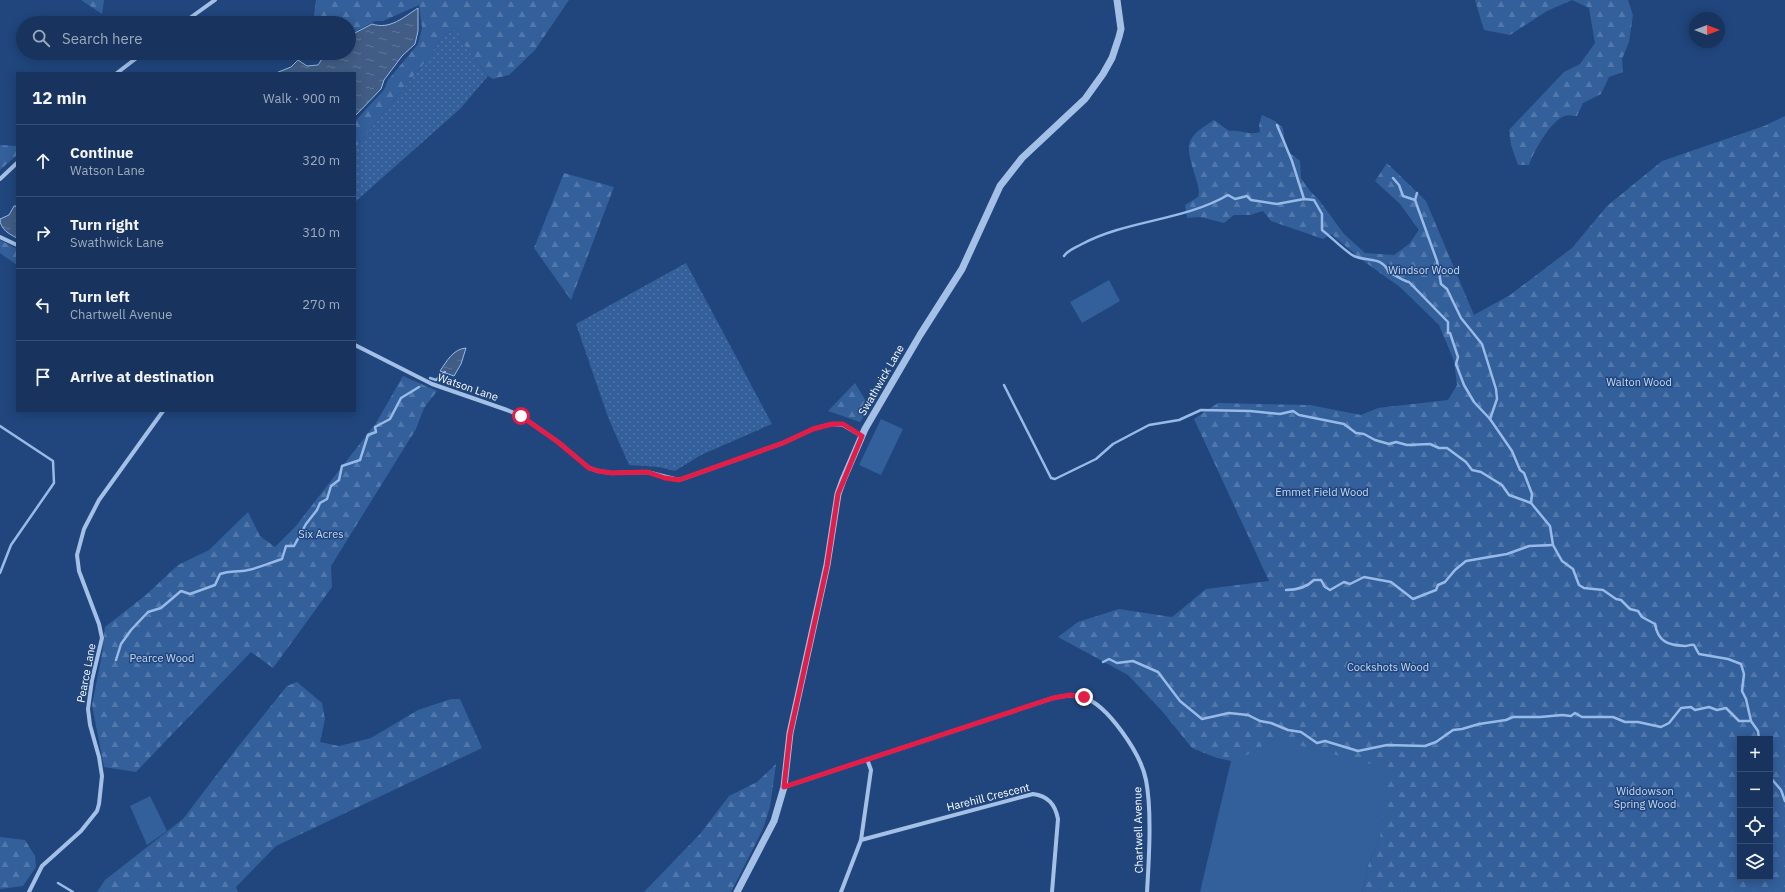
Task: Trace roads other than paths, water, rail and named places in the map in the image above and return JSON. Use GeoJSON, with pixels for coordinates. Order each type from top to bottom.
{"type":"FeatureCollection","features":[{"type":"Feature","properties":{"kind":"street"},"geometry":{"type":"LineString","coordinates":[[193,16],[215,0]]}},
{"type":"Feature","properties":{"kind":"street","name":"Swathwick Lane"},"geometry":{"type":"LineString","coordinates":[[737,892],[774,821],[784,787],[790,734],[827,566],[838,494],[862,436],[920,335],[962,269],[1000,186],[1022,158],[1085,99],[1103,74],[1117,44],[1121,29],[1117,0]]}},
{"type":"Feature","properties":{"kind":"street"},"geometry":{"type":"LineString","coordinates":[[118,72],[134,60]]}},
{"type":"Feature","properties":{"kind":"street"},"geometry":{"type":"LineString","coordinates":[[0,179],[16,164]]}},
{"type":"Feature","properties":{"kind":"street"},"geometry":{"type":"LineString","coordinates":[[0,237],[16,245]]}},
{"type":"Feature","properties":{"kind":"street","name":"Watson Lane"},"geometry":{"type":"LineString","coordinates":[[356,346],[432,384],[521,416],[558,442],[589,468],[598,471],[612,473],[647,472],[665,478],[679,480],[783,443],[813,429],[832,424],[843,424],[862,436]]}},
{"type":"Feature","properties":{"kind":"street","name":"Pearce Lane"},"geometry":{"type":"LineString","coordinates":[[29,892],[42,866],[81,831],[97,810],[99,804],[102,776],[99,757],[90,725],[88,709],[92,680],[102,638],[99,624],[79,571],[77,555],[84,529],[99,500],[162,412]]}},
{"type":"Feature","properties":{"kind":"street","name":"Chartwell Avenue"},"geometry":{"type":"LineString","coordinates":[[784,787],[1053,698],[1070,695],[1084,697],[1101,708],[1116,724],[1142,765],[1146,778],[1148,795],[1147,892]]}},
{"type":"Feature","properties":{"kind":"street"},"geometry":{"type":"LineString","coordinates":[[841,892],[861,840],[871,770],[867,759]]}},
{"type":"Feature","properties":{"kind":"street","name":"Harehill Crescent"},"geometry":{"type":"LineString","coordinates":[[861,840],[1033,794],[1044,795],[1056,807],[1058,819],[1052,892]]}},
{"type":"Feature","properties":{"kind":"water"},"geometry":{"type":"Polygon","coordinates":[[[418,8],[418,31],[415,44],[402,56],[384,80],[381,89],[356,115],[356,72],[278,72],[291,67],[298,60],[307,66],[318,65],[321,60],[356,60],[356,32],[372,24],[391,24],[402,19],[418,8]]]}},
{"type":"Feature","properties":{"kind":"water"},"geometry":{"type":"Polygon","coordinates":[[[14,206],[16,206],[16,237],[8,233],[0,223],[0,219],[9,215],[14,206]]]}},
{"type":"Feature","properties":{"kind":"water"},"geometry":{"type":"Polygon","coordinates":[[[466,348],[461,364],[454,376],[440,371],[454,353],[466,348]]]}},
{"type":"Feature","properties":{"kind":"waterway"},"geometry":{"type":"LineString","coordinates":[[1277,125],[1292,161],[1304,199]]}},
{"type":"Feature","properties":{"kind":"waterway"},"geometry":{"type":"LineString","coordinates":[[1393,178],[1399,185],[1403,196],[1415,200],[1437,261],[1441,284],[1447,289],[1461,318],[1482,344],[1496,389],[1497,399],[1490,419]]}},
{"type":"Feature","properties":{"kind":"waterway"},"geometry":{"type":"LineString","coordinates":[[1415,200],[1417,193]]}},
{"type":"Feature","properties":{"kind":"waterway"},"geometry":{"type":"LineString","coordinates":[[1064,256],[1072,249],[1099,236],[1193,210],[1211,204],[1228,195],[1235,199],[1247,196],[1251,200],[1277,204],[1304,199],[1314,200],[1322,214],[1322,230],[1354,256],[1379,262],[1383,264],[1389,273],[1409,282],[1448,322],[1448,333],[1450,333],[1458,357],[1456,364],[1464,385],[1474,402],[1490,419],[1512,451],[1520,470],[1524,473],[1532,494],[1531,503]]}},
{"type":"Feature","properties":{"kind":"waterway"},"geometry":{"type":"LineString","coordinates":[[430,378],[436,380],[445,372]]}},
{"type":"Feature","properties":{"kind":"waterway"},"geometry":{"type":"LineString","coordinates":[[1004,385],[1051,478],[1055,479],[1096,459],[1113,444],[1149,425],[1179,420],[1201,410],[1250,411],[1280,414],[1293,411],[1299,415],[1344,424],[1356,433],[1364,434],[1375,440],[1389,444],[1396,442],[1407,445],[1430,444],[1439,448],[1447,448],[1466,462],[1472,470],[1481,472],[1502,485],[1509,495],[1531,503],[1550,526],[1553,545],[1562,561],[1573,569],[1579,585],[1584,588],[1603,590],[1616,599],[1621,600],[1630,609],[1638,611],[1642,617],[1655,624],[1656,630],[1661,639],[1669,643],[1679,646],[1694,645],[1699,654],[1728,659],[1741,664],[1744,674],[1742,691],[1746,699],[1751,721],[1758,731],[1759,736]]}},
{"type":"Feature","properties":{"kind":"waterway"},"geometry":{"type":"LineString","coordinates":[[116,660],[121,644],[131,630],[148,612],[161,608],[181,591],[190,594],[215,585],[220,574],[252,569],[282,559],[286,546],[294,546],[320,503],[327,499],[331,486],[339,480],[342,466],[360,460],[368,435],[376,432],[375,427],[390,419],[401,398],[419,387]]}},
{"type":"Feature","properties":{"kind":"waterway"},"geometry":{"type":"LineString","coordinates":[[0,426],[53,461],[54,483],[11,545],[0,573]]}},
{"type":"Feature","properties":{"kind":"waterway"},"geometry":{"type":"LineString","coordinates":[[1286,590],[1302,588],[1314,580],[1321,580],[1325,587],[1330,590],[1344,582],[1350,584],[1364,577],[1391,582],[1413,599],[1436,590],[1438,585],[1445,582],[1455,570],[1466,561],[1507,554],[1529,546],[1553,545]]}},
{"type":"Feature","properties":{"kind":"waterway"},"geometry":{"type":"LineString","coordinates":[[1103,662],[1109,659],[1117,663],[1133,661],[1158,672],[1180,701],[1202,719],[1229,713],[1248,715],[1260,721],[1271,723],[1288,730],[1301,732],[1317,743],[1325,741],[1358,751],[1387,745],[1425,746],[1436,742],[1453,730],[1506,720],[1513,717],[1571,716],[1575,713],[1582,717],[1613,717],[1625,722],[1638,722],[1661,727],[1669,723],[1681,708],[1691,707],[1695,710],[1709,707],[1717,710],[1726,708],[1739,721],[1751,721]]}},
{"type":"Feature","properties":{"kind":"waterway"},"geometry":{"type":"LineString","coordinates":[[1773,781],[1781,790],[1785,801]]}},
{"type":"Feature","properties":{"kind":"waterway"},"geometry":{"type":"LineString","coordinates":[[58,883],[73,892]]}},
{"type":"Feature","properties":{"kind":"park label","name":"Windsor Wood"},"geometry":{"type":"Point","coordinates":[1424,270]}},
{"type":"Feature","properties":{"kind":"park label","name":"Walton Wood"},"geometry":{"type":"Point","coordinates":[1639,382]}},
{"type":"Feature","properties":{"kind":"park label","name":"Emmet Field Wood"},"geometry":{"type":"Point","coordinates":[1322,492]}},
{"type":"Feature","properties":{"kind":"park label","name":"Six Acres"},"geometry":{"type":"Point","coordinates":[321,534]}},
{"type":"Feature","properties":{"kind":"park label","name":"Pearce Wood"},"geometry":{"type":"Point","coordinates":[162,658]}},
{"type":"Feature","properties":{"kind":"park label","name":"Cockshots Wood"},"geometry":{"type":"Point","coordinates":[1388,667]}},
{"type":"Feature","properties":{"kind":"park label","name":"Widdowson Spring Wood"},"geometry":{"type":"Point","coordinates":[1645,797]}}]}
